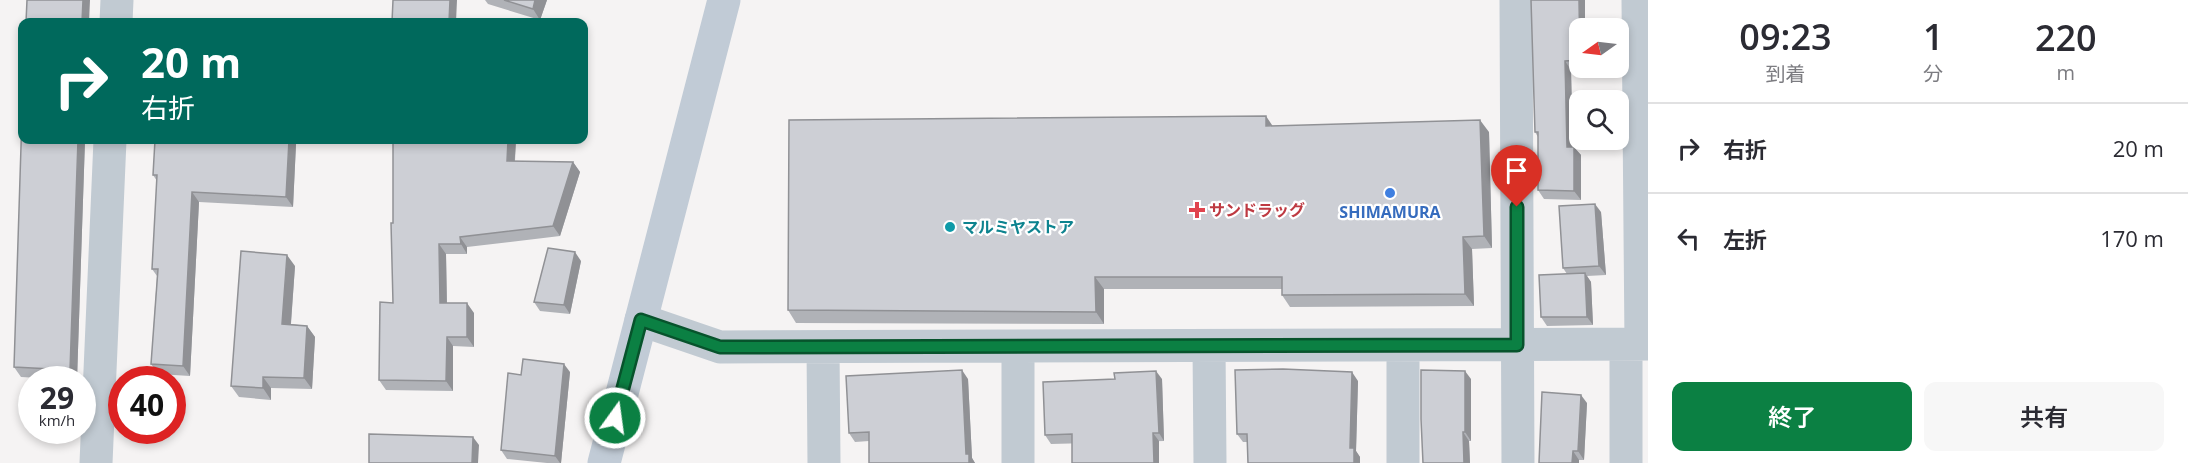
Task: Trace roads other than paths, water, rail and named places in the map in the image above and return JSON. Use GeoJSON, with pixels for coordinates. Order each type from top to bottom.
{"type":"FeatureCollection","features":[{"type":"Feature","properties":{"kind":"street"},"geometry":{"type":"LineString","coordinates":[[116,18],[117,0]]}},
{"type":"Feature","properties":{"kind":"street"},"geometry":{"type":"LineString","coordinates":[[604,463],[724,0]]}},
{"type":"Feature","properties":{"kind":"street"},"geometry":{"type":"LineString","coordinates":[[1516,0],[1518,463]]}},
{"type":"Feature","properties":{"kind":"street"},"geometry":{"type":"LineString","coordinates":[[1626,463],[1638,344],[1638,0]]}},
{"type":"Feature","properties":{"kind":"street"},"geometry":{"type":"LineString","coordinates":[[96,463],[110,144]]}},
{"type":"Feature","properties":{"kind":"street"},"geometry":{"type":"LineString","coordinates":[[641,320],[720,347],[1638,344]]}},
{"type":"Feature","properties":{"kind":"street"},"geometry":{"type":"LineString","coordinates":[[1402,463],[1403,345]]}},
{"type":"Feature","properties":{"kind":"street"},"geometry":{"type":"LineString","coordinates":[[1018,346],[1018,463]]}},
{"type":"Feature","properties":{"kind":"street"},"geometry":{"type":"LineString","coordinates":[[1209,346],[1210,463]]}},
{"type":"Feature","properties":{"kind":"street"},"geometry":{"type":"LineString","coordinates":[[823,347],[824,463]]}},
{"type":"Feature","properties":{"kind":"place","name":"SHIMAMURA"},"geometry":{"type":"Point","coordinates":[1390,193]}},
{"type":"Feature","properties":{"kind":"place","name":"サンドラッグ"},"geometry":{"type":"Point","coordinates":[1197,210]}},
{"type":"Feature","properties":{"kind":"place","name":"マルミヤストア"},"geometry":{"type":"Point","coordinates":[950,227]}}]}
